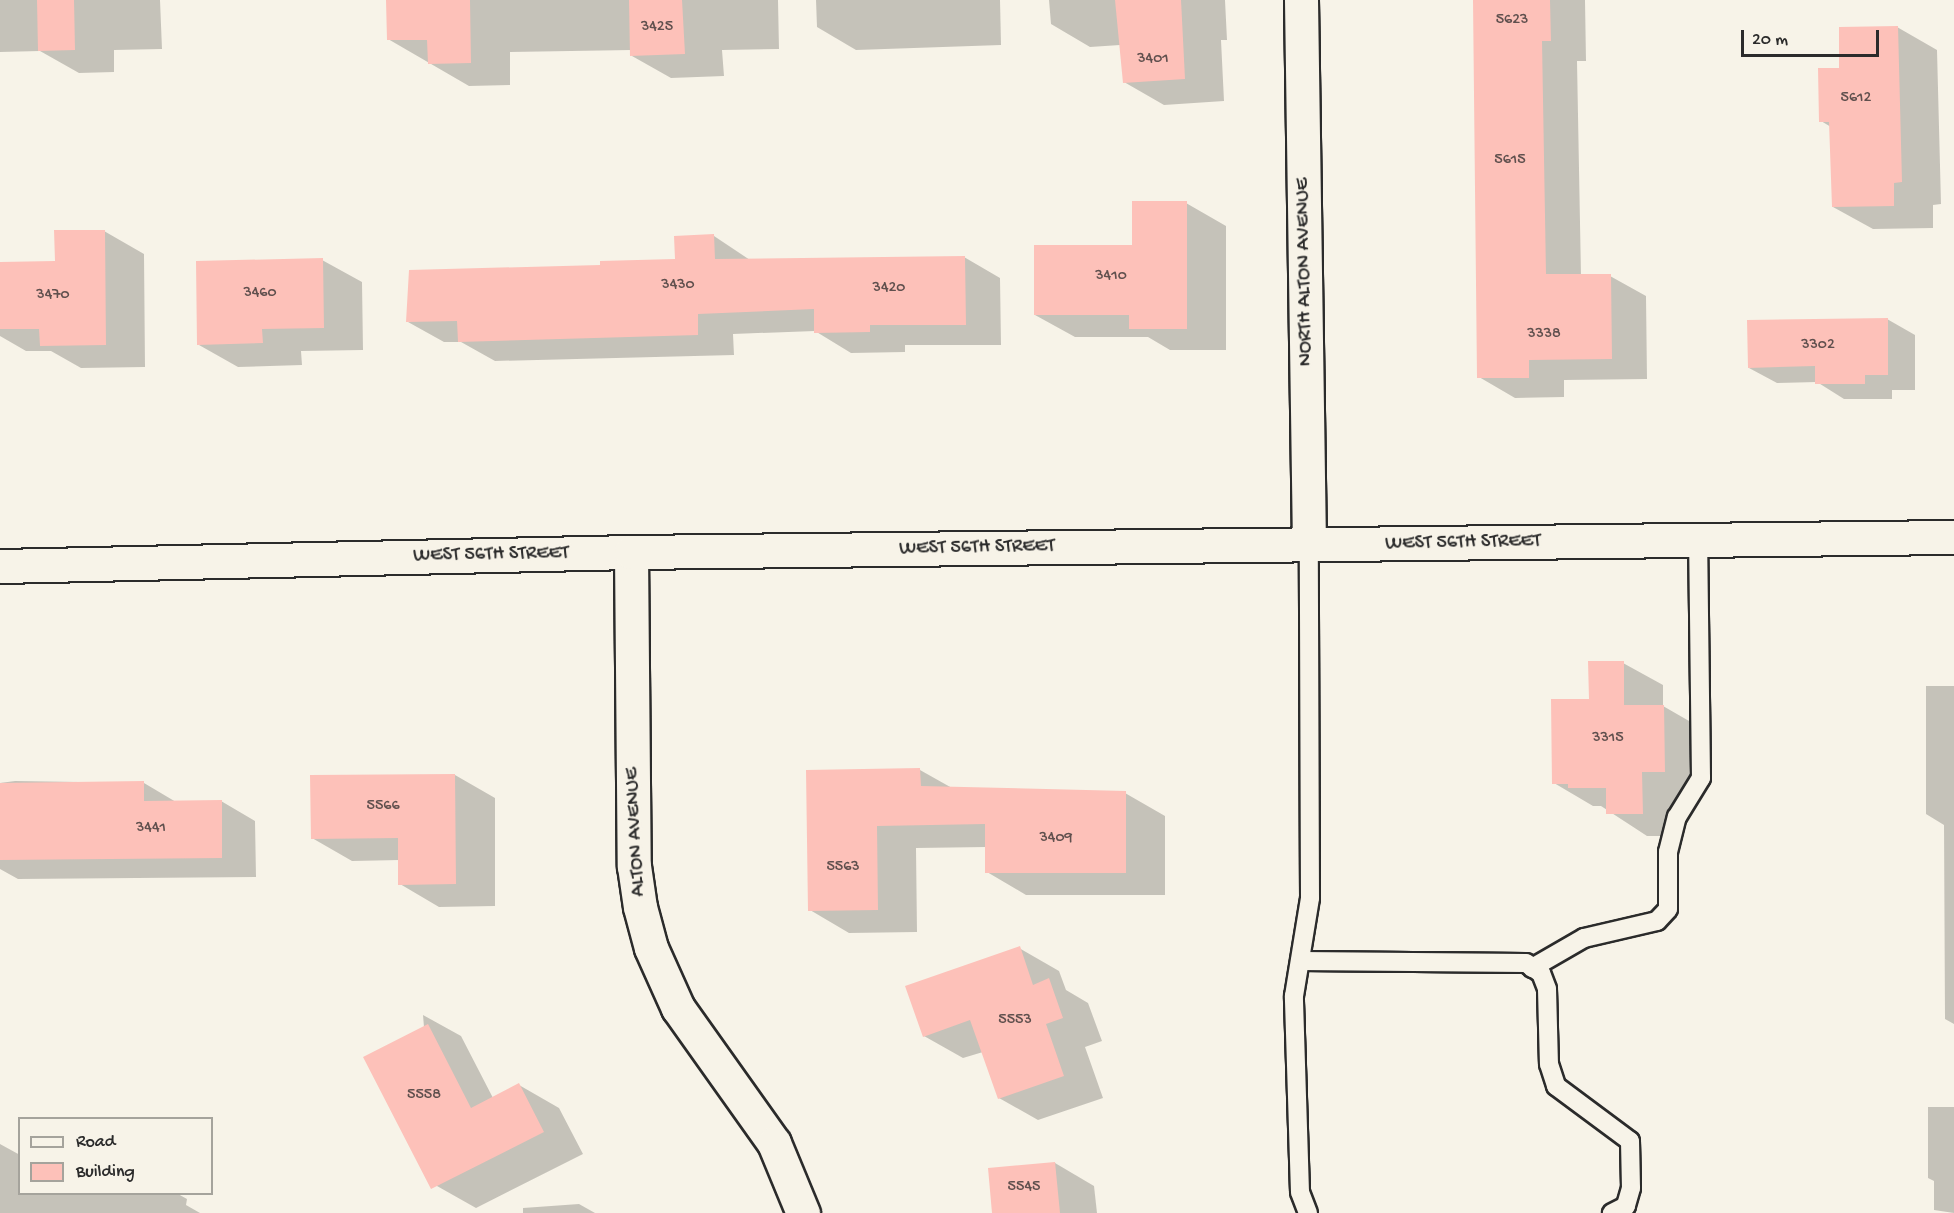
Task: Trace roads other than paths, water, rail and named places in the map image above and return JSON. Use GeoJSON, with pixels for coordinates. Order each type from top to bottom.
{"type":"FeatureCollection","features":[{"type":"Feature","properties":{"kind":"main road","name":"NORTH ALTON AVENUE"},"geometry":{"type":"LineString","coordinates":[[1301,0],[1309,545]]}},
{"type":"Feature","properties":{"kind":"main road","name":"WEST 56TH STREET"},"geometry":{"type":"LineString","coordinates":[[0,566],[631,552],[1954,537]]}},
{"type":"Feature","properties":{"kind":"main road","name":"ALTON AVENUE"},"geometry":{"type":"LineString","coordinates":[[631,552],[633,842],[640,907],[651,948],[678,1008],[774,1143],[803,1213]]}},
{"type":"Feature","properties":{"kind":"lane"},"geometry":{"type":"LineString","coordinates":[[1532,968],[1584,938],[1658,921],[1668,909],[1668,852],[1677,817],[1701,778],[1698,540]]}},
{"type":"Feature","properties":{"kind":"lane"},"geometry":{"type":"LineString","coordinates":[[1308,1213],[1300,1192],[1294,996],[1310,898],[1309,545]]}},
{"type":"Feature","properties":{"kind":"lane"},"geometry":{"type":"LineString","coordinates":[[1300,961],[1526,963],[1540,973],[1547,989],[1549,1064],[1557,1086],[1630,1141],[1631,1188],[1626,1206],[1612,1213]]}}]}
